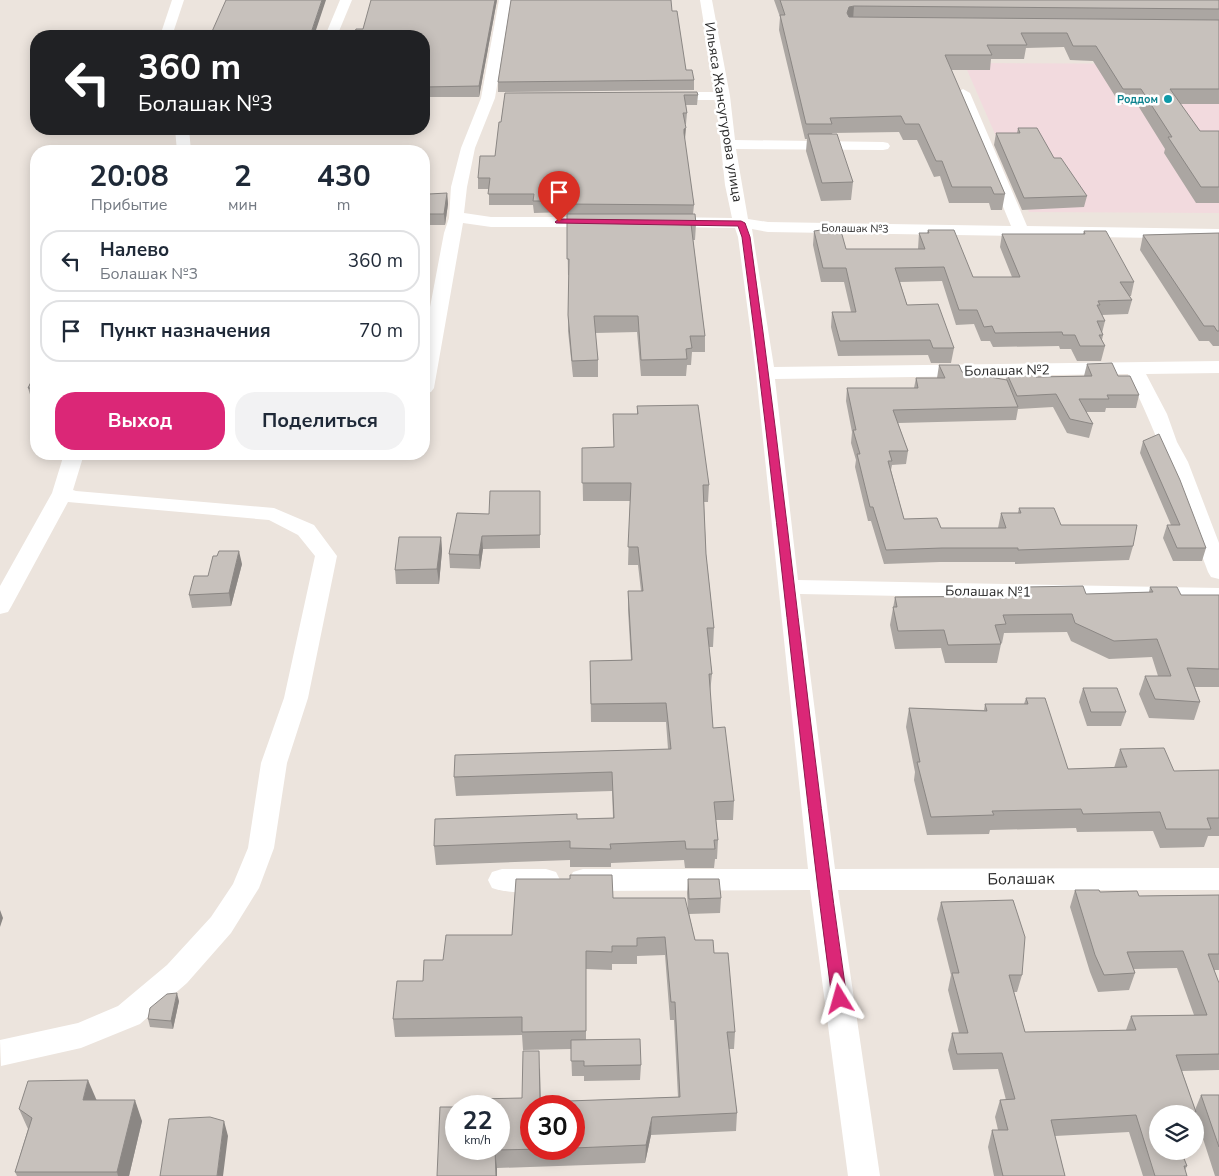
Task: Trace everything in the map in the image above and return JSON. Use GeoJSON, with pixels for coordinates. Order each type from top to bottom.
{"type":"FeatureCollection","features":[{"type":"Feature","properties":{"kind":"street"},"geometry":{"type":"LineString","coordinates":[[168,30],[178,0]]}},
{"type":"Feature","properties":{"kind":"street"},"geometry":{"type":"LineString","coordinates":[[334,30],[346,0]]}},
{"type":"Feature","properties":{"kind":"street"},"geometry":{"type":"LineString","coordinates":[[430,355],[452,233],[457,217],[459,187],[468,148],[488,98],[505,0]]}},
{"type":"Feature","properties":{"kind":"street","name":"Ильяса Жансугурова улица"},"geometry":{"type":"LineString","coordinates":[[706,0],[723,96],[728,144],[741,223],[746,237],[765,374],[823,881],[864,1176]]}},
{"type":"Feature","properties":{"kind":"street"},"geometry":{"type":"LineString","coordinates":[[963,93],[1022,231]]}},
{"type":"Feature","properties":{"kind":"street"},"geometry":{"type":"LineString","coordinates":[[658,96],[723,96]]}},
{"type":"Feature","properties":{"kind":"street"},"geometry":{"type":"LineString","coordinates":[[488,98],[504,98]]}},
{"type":"Feature","properties":{"kind":"street"},"geometry":{"type":"LineString","coordinates":[[728,144],[883,146]]}},
{"type":"Feature","properties":{"kind":"street"},"geometry":{"type":"LineString","coordinates":[[457,217],[491,222],[611,222]]}},
{"type":"Feature","properties":{"kind":"street","name":"Болашак №3"},"geometry":{"type":"LineString","coordinates":[[648,222],[741,223],[768,227],[1219,234]]}},
{"type":"Feature","properties":{"kind":"street","name":"Болашак №2"},"geometry":{"type":"LineString","coordinates":[[765,374],[1219,367]]}},
{"type":"Feature","properties":{"kind":"street"},"geometry":{"type":"LineString","coordinates":[[1134,368],[1158,414],[1167,442],[1178,462],[1219,572]]}},
{"type":"Feature","properties":{"kind":"street"},"geometry":{"type":"LineString","coordinates":[[0,607],[62,493],[72,460]]}},
{"type":"Feature","properties":{"kind":"street"},"geometry":{"type":"LineString","coordinates":[[1,1053],[81,1035],[128,1015],[177,974],[221,925],[245,888],[261,848],[274,763],[296,698],[326,556],[306,530],[274,514],[72,497],[62,493]]}},
{"type":"Feature","properties":{"kind":"street","name":"Болашак №1"},"geometry":{"type":"LineString","coordinates":[[788,588],[1219,595]]}},
{"type":"Feature","properties":{"kind":"street","name":"Болашак"},"geometry":{"type":"LineString","coordinates":[[502,880],[1219,879]]}},
{"type":"Feature","properties":{"kind":"shaded area"},"geometry":{"type":"Polygon","coordinates":[[[964,63],[1219,64],[1219,213],[1029,212],[964,63]]]}},
{"type":"Feature","properties":{"kind":"building"},"geometry":{"type":"Polygon","coordinates":[[[226,0],[322,0],[312,30],[213,30],[226,0]]]}},
{"type":"Feature","properties":{"kind":"building"},"geometry":{"type":"Polygon","coordinates":[[[371,0],[495,0],[479,86],[430,87],[430,30],[356,30],[363,29],[371,0]]]}},
{"type":"Feature","properties":{"kind":"building"},"geometry":{"type":"Polygon","coordinates":[[[511,0],[671,0],[672,11],[677,11],[686,70],[692,70],[694,80],[498,82],[511,0]]]}},
{"type":"Feature","properties":{"kind":"building"},"geometry":{"type":"Polygon","coordinates":[[[780,0],[1219,0],[1219,9],[854,6],[849,7],[847,13],[849,17],[1219,20],[1219,89],[1170,89],[1200,131],[1219,131],[1219,187],[1201,187],[1168,137],[1172,137],[1141,89],[1123,89],[1096,46],[1073,46],[1067,33],[1021,33],[1027,45],[987,45],[992,55],[945,55],[1005,194],[994,194],[991,187],[952,187],[942,161],[936,161],[919,124],[905,124],[901,116],[830,118],[832,124],[806,124],[780,15],[785,15],[780,0]]]}},
{"type":"Feature","properties":{"kind":"building"},"geometry":{"type":"Polygon","coordinates":[[[697,92],[698,95],[684,95],[687,113],[683,113],[694,205],[566,204],[566,201],[533,201],[534,194],[488,194],[490,178],[478,178],[480,156],[495,156],[505,93],[697,92]]]}},
{"type":"Feature","properties":{"kind":"building"},"geometry":{"type":"Polygon","coordinates":[[[1018,128],[1037,128],[1054,158],[1061,158],[1087,196],[1024,198],[996,133],[1020,133],[1018,128]]]}},
{"type":"Feature","properties":{"kind":"building"},"geometry":{"type":"Polygon","coordinates":[[[808,134],[837,134],[853,182],[822,183],[808,134]]]}},
{"type":"Feature","properties":{"kind":"building"},"geometry":{"type":"Polygon","coordinates":[[[447,193],[444,214],[430,214],[430,194],[447,193]]]}},
{"type":"Feature","properties":{"kind":"building"},"geometry":{"type":"Polygon","coordinates":[[[567,214],[695,214],[696,224],[691,224],[705,336],[690,336],[692,348],[686,349],[687,359],[641,360],[638,316],[594,316],[598,360],[572,361],[568,315],[569,259],[567,259],[567,214]]]}},
{"type":"Feature","properties":{"kind":"building"},"geometry":{"type":"Polygon","coordinates":[[[828,229],[841,231],[846,249],[925,249],[919,233],[929,233],[928,230],[954,230],[973,277],[1020,277],[1002,234],[1085,234],[1084,231],[1106,231],[1134,282],[1120,282],[1132,300],[1098,301],[1100,305],[1097,305],[1105,321],[1097,321],[1103,335],[1099,335],[1105,346],[1080,346],[1075,335],[1063,335],[1062,332],[995,333],[992,326],[984,327],[977,310],[959,310],[944,267],[895,268],[907,305],[938,304],[954,348],[933,348],[930,340],[840,341],[832,312],[856,312],[846,268],[823,268],[814,231],[828,229]]]}},
{"type":"Feature","properties":{"kind":"building"},"geometry":{"type":"Polygon","coordinates":[[[1219,233],[1219,331],[1217,331],[1214,326],[1204,326],[1143,235],[1219,233]]]}},
{"type":"Feature","properties":{"kind":"building"},"geometry":{"type":"Polygon","coordinates":[[[1112,363],[1118,376],[1130,376],[1139,395],[1107,395],[1109,399],[1079,399],[1093,424],[1070,419],[1056,394],[1017,396],[1007,374],[1034,373],[1036,377],[1092,376],[1087,364],[1112,363]]]}},
{"type":"Feature","properties":{"kind":"building"},"geometry":{"type":"Polygon","coordinates":[[[939,365],[959,365],[962,372],[1007,380],[1018,407],[893,410],[908,451],[889,451],[892,461],[888,461],[904,519],[937,518],[941,528],[1006,528],[1001,513],[1021,513],[1019,508],[1054,508],[1061,525],[1137,525],[1133,546],[1018,550],[1018,548],[942,548],[886,550],[873,507],[870,507],[857,454],[860,454],[853,430],[856,430],[847,388],[918,388],[916,378],[945,378],[939,365]]]}},
{"type":"Feature","properties":{"kind":"building"},"geometry":{"type":"Polygon","coordinates":[[[698,405],[709,485],[703,485],[706,554],[714,628],[707,628],[712,674],[709,674],[713,728],[725,727],[734,801],[714,802],[718,840],[714,840],[715,849],[686,849],[685,841],[610,844],[611,849],[570,848],[570,841],[434,846],[435,819],[577,814],[577,819],[614,818],[612,772],[454,777],[455,755],[671,749],[666,703],[591,704],[590,661],[632,660],[628,591],[643,591],[638,547],[628,547],[631,483],[582,483],[582,448],[614,447],[613,414],[638,414],[637,406],[698,405]]]}},
{"type":"Feature","properties":{"kind":"building"},"geometry":{"type":"Polygon","coordinates":[[[1159,434],[1180,480],[1206,548],[1177,548],[1167,525],[1180,525],[1143,441],[1159,434]]]}},
{"type":"Feature","properties":{"kind":"building"},"geometry":{"type":"Polygon","coordinates":[[[490,491],[540,491],[540,535],[482,536],[479,555],[449,554],[457,513],[489,514],[490,491]]]}},
{"type":"Feature","properties":{"kind":"building"},"geometry":{"type":"Polygon","coordinates":[[[399,537],[441,537],[437,569],[395,570],[399,537]]]}},
{"type":"Feature","properties":{"kind":"building"},"geometry":{"type":"Polygon","coordinates":[[[219,551],[239,551],[229,593],[189,595],[194,576],[208,576],[213,556],[217,556],[219,551]]]}},
{"type":"Feature","properties":{"kind":"building"},"geometry":{"type":"Polygon","coordinates":[[[1083,586],[1086,594],[1153,592],[1150,587],[1177,587],[1181,595],[1219,595],[1219,669],[1187,668],[1200,702],[1155,699],[1145,676],[1171,676],[1157,639],[1114,641],[1075,623],[1072,614],[1003,615],[1006,624],[995,625],[1001,644],[948,645],[944,630],[898,631],[893,607],[897,607],[895,597],[1028,596],[1024,587],[1083,586]]]}},
{"type":"Feature","properties":{"kind":"building"},"geometry":{"type":"Polygon","coordinates":[[[1083,688],[1117,688],[1126,712],[1091,712],[1083,688]]]}},
{"type":"Feature","properties":{"kind":"building"},"geometry":{"type":"Polygon","coordinates":[[[1026,698],[1045,698],[1068,769],[1127,767],[1120,749],[1164,748],[1174,771],[1219,770],[1219,818],[1207,818],[1211,829],[1166,829],[1160,812],[1083,814],[1081,809],[992,811],[994,815],[931,817],[917,762],[920,762],[909,708],[987,711],[985,704],[1028,704],[1026,698]]]}},
{"type":"Feature","properties":{"kind":"building"},"geometry":{"type":"Polygon","coordinates":[[[570,875],[612,875],[613,898],[685,898],[695,940],[713,940],[714,953],[728,953],[735,1032],[727,1032],[737,1113],[652,1117],[646,1145],[585,1148],[585,1100],[680,1097],[675,1002],[671,1002],[665,937],[637,938],[637,946],[612,946],[612,952],[586,951],[586,1031],[522,1032],[522,1017],[393,1019],[397,981],[423,981],[424,960],[443,960],[446,935],[512,935],[516,879],[570,879],[570,875]]]}},
{"type":"Feature","properties":{"kind":"building"},"geometry":{"type":"Polygon","coordinates":[[[688,879],[719,879],[721,898],[689,899],[688,879]]]}},
{"type":"Feature","properties":{"kind":"building"},"geometry":{"type":"Polygon","coordinates":[[[1075,890],[1099,890],[1100,892],[1137,891],[1139,896],[1219,895],[1219,954],[1208,954],[1219,983],[1219,1054],[1176,1055],[1194,1105],[1149,1105],[1149,1157],[1136,1115],[1051,1120],[1065,1176],[1003,1176],[992,1130],[1008,1130],[1000,1100],[1015,1099],[1002,1053],[957,1054],[952,1033],[968,1033],[952,973],[959,973],[941,902],[1013,900],[1025,937],[1022,975],[1009,975],[1025,1032],[1136,1030],[1131,1016],[1207,1015],[1183,951],[1127,952],[1135,973],[1104,975],[1095,955],[1075,890]]]}},
{"type":"Feature","properties":{"kind":"building"},"geometry":{"type":"Polygon","coordinates":[[[177,993],[171,1021],[148,1019],[150,1008],[167,994],[177,993]]]}},
{"type":"Feature","properties":{"kind":"building"},"geometry":{"type":"Polygon","coordinates":[[[640,1039],[641,1065],[584,1066],[584,1061],[571,1061],[571,1040],[640,1039]]]}},
{"type":"Feature","properties":{"kind":"building"},"geometry":{"type":"Polygon","coordinates":[[[523,1051],[539,1051],[540,1095],[522,1095],[523,1051]]]}},
{"type":"Feature","properties":{"kind":"building"},"geometry":{"type":"Polygon","coordinates":[[[88,1080],[83,1100],[135,1100],[117,1172],[15,1172],[32,1118],[19,1109],[28,1081],[88,1080]]]}},
{"type":"Feature","properties":{"kind":"building"},"geometry":{"type":"Polygon","coordinates":[[[1201,1095],[1219,1095],[1219,1147],[1201,1095]]]}},
{"type":"Feature","properties":{"kind":"building"},"geometry":{"type":"Polygon","coordinates":[[[510,1098],[520,1098],[520,1149],[510,1150],[510,1098]]]}},
{"type":"Feature","properties":{"kind":"building"},"geometry":{"type":"Polygon","coordinates":[[[440,1107],[445,1107],[445,1160],[495,1160],[496,1176],[437,1176],[440,1107]]]}},
{"type":"Feature","properties":{"kind":"building"},"geometry":{"type":"Polygon","coordinates":[[[210,1117],[224,1121],[217,1176],[160,1176],[169,1119],[210,1117]]]}},
{"type":"Feature","properties":{"kind":"building"},"geometry":{"type":"Polygon","coordinates":[[[1150,1160],[1185,1160],[1187,1176],[1155,1176],[1150,1160]]]}},
{"type":"Feature","properties":{"kind":"place","name":"Роддом"},"geometry":{"type":"Point","coordinates":[1168,99]}},
{"type":"Feature","properties":{"kind":"route"},"geometry":{"type":"LineString","coordinates":[[559,222],[741,223],[746,237],[765,374],[823,881],[840,999]]}}]}
